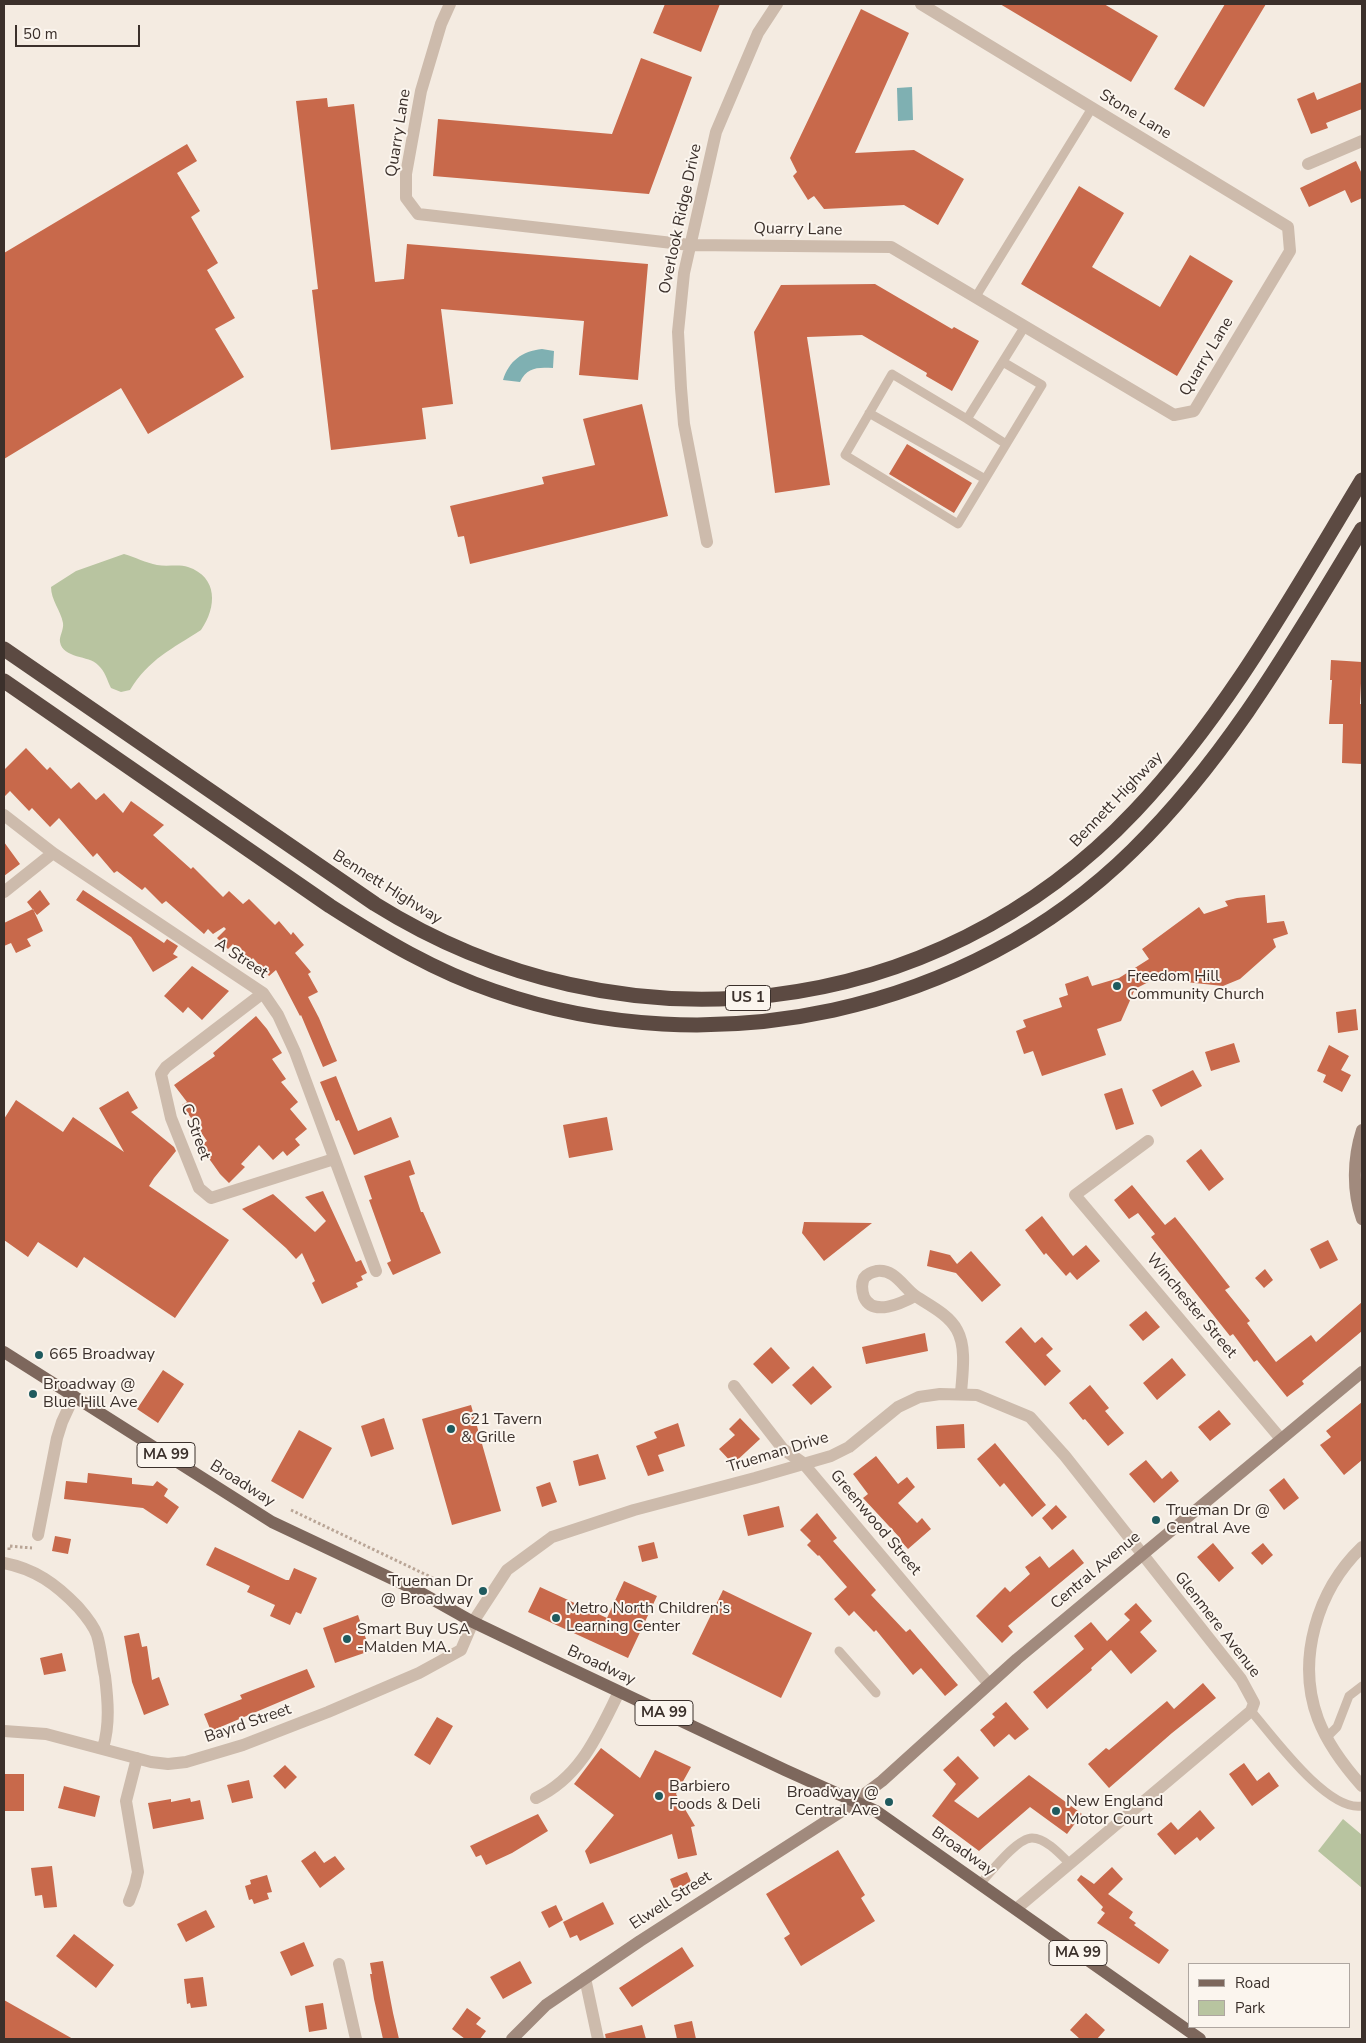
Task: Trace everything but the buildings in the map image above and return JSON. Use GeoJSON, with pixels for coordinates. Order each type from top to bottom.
{"type":"FeatureCollection","features":[{"type":"Feature","properties":{"kind":"highway","name":"Bennett Highway"},"geometry":{"type":"LineString","coordinates":[[4,649],[369,900],[402,921],[456,948],[492,963],[543,979],[603,992],[665,999],[756,997],[847,981],[906,963],[934,952],[962,939],[1041,893],[1090,855],[1154,791],[1206,726],[1262,644],[1362,480]]}},
{"type":"Feature","properties":{"kind":"highway","name":"US 1"},"geometry":{"type":"LineString","coordinates":[[4,681],[382,940],[438,969],[524,1001],[554,1009],[614,1020],[700,1026],[769,1022],[800,1018],[861,1004],[920,985],[948,973],[1031,930],[1101,879],[1153,830],[1217,754],[1284,658],[1362,529]]}},
{"type":"Feature","properties":{"kind":"main road","name":"Broadway"},"geometry":{"type":"LineString","coordinates":[[4,1352],[272,1522],[416,1590],[473,1622],[619,1692],[876,1811],[1200,2039]]}},
{"type":"Feature","properties":{"kind":"street","name":"Quarry Lane"},"geometry":{"type":"LineString","coordinates":[[450,4],[441,24],[421,91],[406,174],[406,198],[418,214],[690,245],[890,248],[1174,415],[1194,411],[1276,274]]}},
{"type":"Feature","properties":{"kind":"street","name":"Overlook Ridge Drive"},"geometry":{"type":"LineString","coordinates":[[707,542],[684,424],[678,332],[680,305],[690,245],[716,132],[758,33],[777,4]]}},
{"type":"Feature","properties":{"kind":"street","name":"Stone Lane"},"geometry":{"type":"LineString","coordinates":[[921,4],[1288,226],[1290,250],[1276,274]]}},
{"type":"Feature","properties":{"kind":"street"},"geometry":{"type":"LineString","coordinates":[[1308,164],[1362,141]]}},
{"type":"Feature","properties":{"kind":"street","name":"A Street"},"geometry":{"type":"LineString","coordinates":[[4,815],[53,853],[264,994],[278,1015],[295,1052],[376,1271]]}},
{"type":"Feature","properties":{"kind":"street"},"geometry":{"type":"LineString","coordinates":[[4,892],[53,853]]}},
{"type":"Feature","properties":{"kind":"street","name":"C Street"},"geometry":{"type":"LineString","coordinates":[[264,994],[166,1067],[161,1074],[171,1118],[198,1188],[211,1198],[334,1159]]}},
{"type":"Feature","properties":{"kind":"street"},"geometry":{"type":"LineString","coordinates":[[1362,1130],[1357,1151],[1355,1186],[1362,1219]]}},
{"type":"Feature","properties":{"kind":"street","name":"Winchester Street"},"geometry":{"type":"LineString","coordinates":[[1148,1140],[1076,1195],[1281,1439]]}},
{"type":"Feature","properties":{"kind":"street"},"geometry":{"type":"LineString","coordinates":[[915,1296],[941,1312],[952,1322],[958,1332],[963,1364],[961,1394]]}},
{"type":"Feature","properties":{"kind":"street","name":"Central Avenue"},"geometry":{"type":"LineString","coordinates":[[856,1801],[882,1781],[989,1684],[1362,1372]]}},
{"type":"Feature","properties":{"kind":"street","name":"Greenwood Street"},"geometry":{"type":"LineString","coordinates":[[734,1386],[783,1449],[803,1463],[989,1684]]}},
{"type":"Feature","properties":{"kind":"street","name":"Trueman Drive"},"geometry":{"type":"LineString","coordinates":[[473,1622],[507,1570],[552,1537],[634,1510],[831,1456],[849,1447],[898,1406],[919,1397],[940,1394],[977,1395],[1030,1417],[1065,1456],[1142,1555]]}},
{"type":"Feature","properties":{"kind":"street"},"geometry":{"type":"LineString","coordinates":[[38,1535],[57,1438],[74,1396]]}},
{"type":"Feature","properties":{"kind":"street"},"geometry":{"type":"LineString","coordinates":[[1362,1547],[1343,1569],[1326,1596],[1313,1634],[1309,1666],[1310,1687],[1326,1738],[1341,1762],[1362,1786]]}},
{"type":"Feature","properties":{"kind":"street","name":"Glenmere Avenue"},"geometry":{"type":"LineString","coordinates":[[1142,1555],[1241,1679],[1254,1701],[1254,1707],[1251,1711]]}},
{"type":"Feature","properties":{"kind":"street"},"geometry":{"type":"LineString","coordinates":[[5,1564],[32,1570],[63,1591],[89,1620],[96,1634],[108,1706],[108,1723],[104,1748]]}},
{"type":"Feature","properties":{"kind":"street","name":"Bayrd Street"},"geometry":{"type":"LineString","coordinates":[[4,1731],[46,1734],[137,1758],[168,1764],[186,1762],[242,1746],[419,1673],[461,1650],[473,1622]]}},
{"type":"Feature","properties":{"kind":"street"},"geometry":{"type":"LineString","coordinates":[[536,1798],[548,1792],[573,1772],[594,1744],[619,1692]]}},
{"type":"Feature","properties":{"kind":"street"},"geometry":{"type":"LineString","coordinates":[[1016,1909],[1251,1711]]}},
{"type":"Feature","properties":{"kind":"street"},"geometry":{"type":"LineString","coordinates":[[129,1901],[137,1878],[137,1867],[126,1801],[137,1758]]}},
{"type":"Feature","properties":{"kind":"street","name":"Elwell Street"},"geometry":{"type":"LineString","coordinates":[[512,2039],[546,2005],[585,1978],[856,1801]]}},
{"type":"Feature","properties":{"kind":"street"},"geometry":{"type":"LineString","coordinates":[[339,1964],[356,2039]]}},
{"type":"Feature","properties":{"kind":"street"},"geometry":{"type":"LineString","coordinates":[[585,1978],[598,2039]]}},
{"type":"Feature","properties":{"kind":"lane"},"geometry":{"type":"LineString","coordinates":[[976,298],[1092,108]]}},
{"type":"Feature","properties":{"kind":"lane"},"geometry":{"type":"LineString","coordinates":[[967,420],[1025,326]]}},
{"type":"Feature","properties":{"kind":"lane"},"geometry":{"type":"LineString","coordinates":[[1003,362],[1042,385],[958,524],[845,456],[892,374],[1006,444]]}},
{"type":"Feature","properties":{"kind":"lane"},"geometry":{"type":"LineString","coordinates":[[869,413],[985,479]]}},
{"type":"Feature","properties":{"kind":"lane"},"geometry":{"type":"LineString","coordinates":[[839,1651],[876,1693]]}},
{"type":"Feature","properties":{"kind":"lane"},"geometry":{"type":"LineString","coordinates":[[1326,1738],[1337,1727],[1349,1696],[1362,1686]]}},
{"type":"Feature","properties":{"kind":"lane"},"geometry":{"type":"LineString","coordinates":[[1251,1711],[1289,1757],[1309,1777],[1345,1804],[1362,1806]]}},
{"type":"Feature","properties":{"kind":"lane"},"geometry":{"type":"LineString","coordinates":[[980,1884],[1022,1840],[1034,1838],[1046,1843],[1070,1864]]}},
{"type":"Feature","properties":{"kind":"path"},"geometry":{"type":"LineString","coordinates":[[291,1510],[435,1579]]}},
{"type":"Feature","properties":{"kind":"path"},"geometry":{"type":"LineString","coordinates":[[5,1564],[10,1546],[37,1548],[38,1535]]}},
{"type":"Feature","properties":{"kind":"green space"},"geometry":{"type":"Polygon","coordinates":[[[124,554],[161,566],[184,566],[198,572],[210,585],[212,603],[210,612],[201,630],[153,662],[137,679],[130,690],[121,692],[111,688],[106,676],[98,665],[71,654],[62,647],[60,640],[63,623],[51,587],[76,571],[124,554]]]}},
{"type":"Feature","properties":{"kind":"green space"},"geometry":{"type":"Polygon","coordinates":[[[1343,1819],[1362,1835],[1362,1888],[1318,1851],[1343,1819]]]}},
{"type":"Feature","properties":{"kind":"water"},"geometry":{"type":"Polygon","coordinates":[[[912,87],[913,120],[898,121],[897,88],[912,87]]]}},
{"type":"Feature","properties":{"kind":"water"},"geometry":{"type":"Polygon","coordinates":[[[542,349],[554,351],[553,368],[534,369],[526,373],[520,382],[503,380],[509,367],[517,358],[528,352],[542,349]]]}},
{"type":"Feature","properties":{"kind":"place","name":"Freedom Hill Community Church"},"geometry":{"type":"Point","coordinates":[1117,986]}},
{"type":"Feature","properties":{"kind":"place","name":"665 Broadway"},"geometry":{"type":"Point","coordinates":[39,1355]}},
{"type":"Feature","properties":{"kind":"place","name":"Broadway @ Blue Hill Ave"},"geometry":{"type":"Point","coordinates":[33,1394]}},
{"type":"Feature","properties":{"kind":"place","name":"621 Tavern & Grille"},"geometry":{"type":"Point","coordinates":[451,1429]}},
{"type":"Feature","properties":{"kind":"place","name":"Trueman Dr @ Central Ave"},"geometry":{"type":"Point","coordinates":[1156,1520]}},
{"type":"Feature","properties":{"kind":"place","name":"Trueman Dr @ Broadway"},"geometry":{"type":"Point","coordinates":[483,1591]}},
{"type":"Feature","properties":{"kind":"place","name":"Metro North Children's Learning Center"},"geometry":{"type":"Point","coordinates":[556,1618]}},
{"type":"Feature","properties":{"kind":"place","name":"Smart Buy USA -Malden MA."},"geometry":{"type":"Point","coordinates":[347,1639]}},
{"type":"Feature","properties":{"kind":"place","name":"Barbiero Foods & Deli"},"geometry":{"type":"Point","coordinates":[659,1796]}},
{"type":"Feature","properties":{"kind":"place","name":"Broadway @ Central Ave"},"geometry":{"type":"Point","coordinates":[889,1802]}},
{"type":"Feature","properties":{"kind":"place","name":"New England Motor Court"},"geometry":{"type":"Point","coordinates":[1056,1811]}}]}
